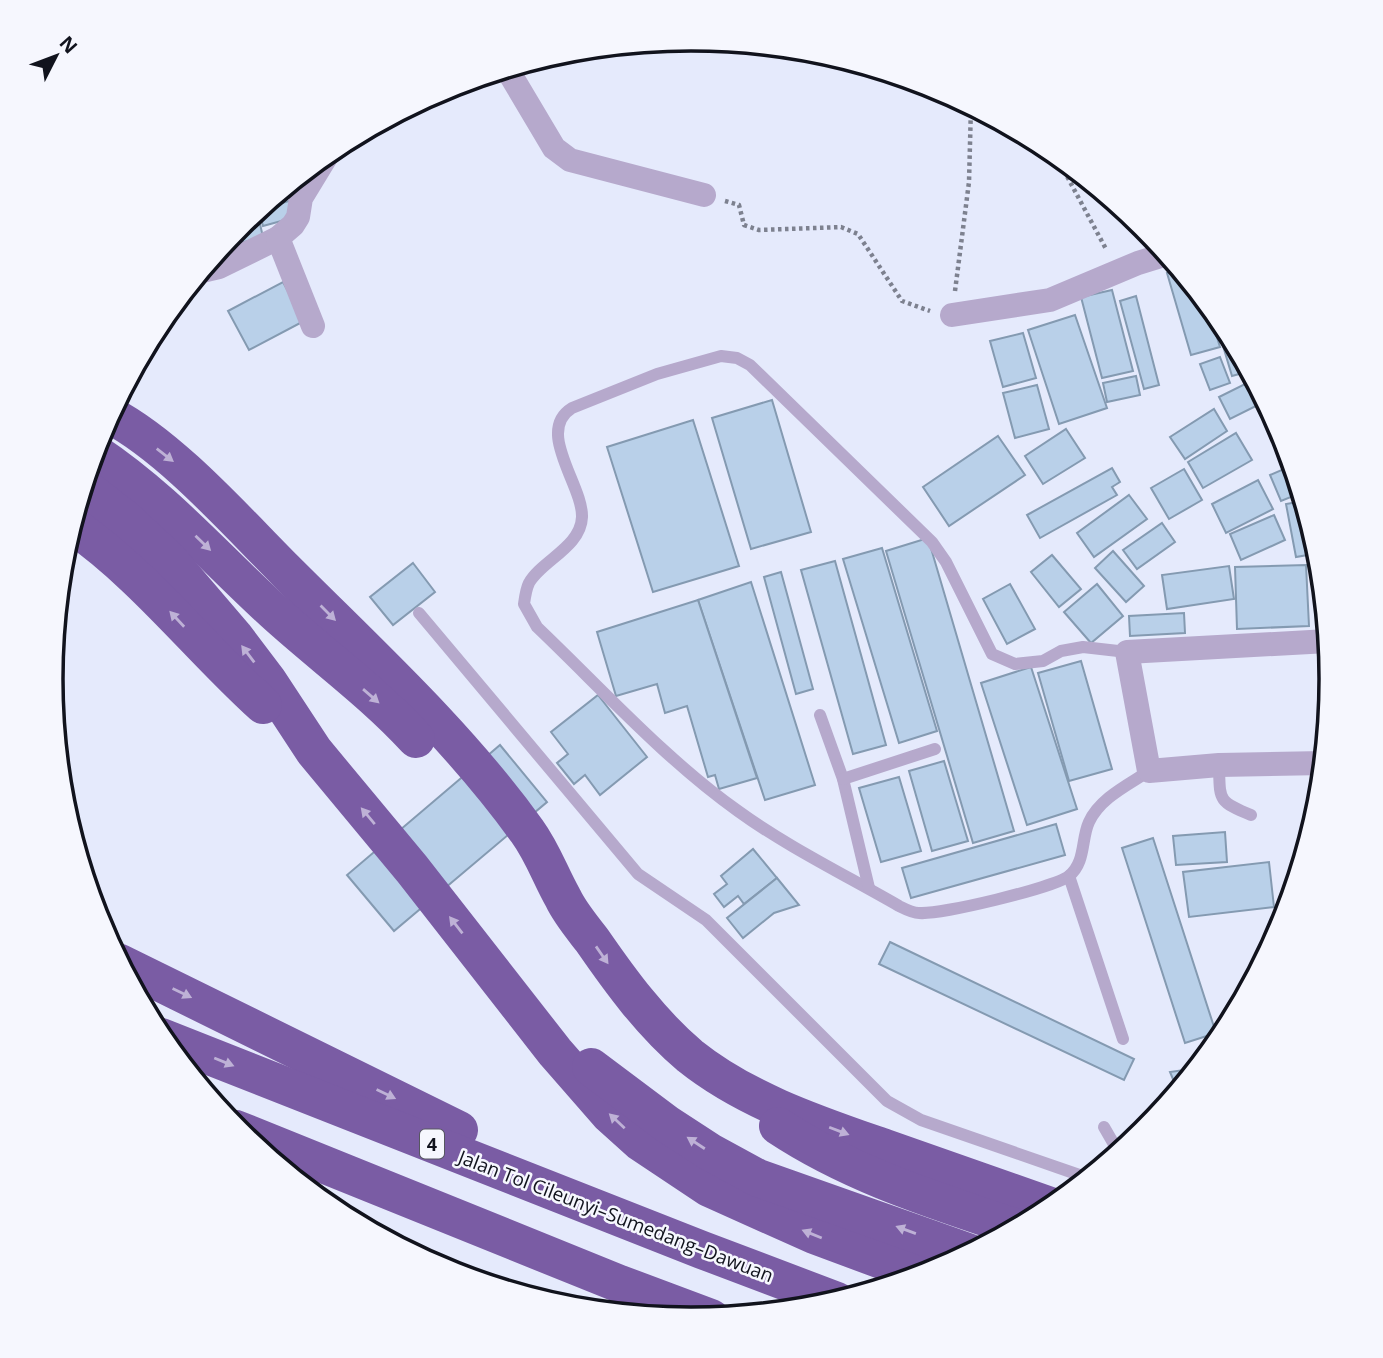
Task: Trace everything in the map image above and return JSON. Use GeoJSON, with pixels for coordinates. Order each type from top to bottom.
{"type":"FeatureCollection","features":[{"type":"Feature","properties":{"kind":"highway"},"geometry":{"type":"LineString","coordinates":[[119,420],[173,460],[429,715],[526,830],[550,869],[563,900]]}},
{"type":"Feature","properties":{"kind":"highway"},"geometry":{"type":"LineString","coordinates":[[104,459],[161,502],[271,609],[393,715],[530,868],[563,900],[623,985],[667,1034],[692,1057],[779,1127],[818,1152],[865,1175],[1005,1224]]}},
{"type":"Feature","properties":{"kind":"highway"},"geometry":{"type":"LineString","coordinates":[[92,494],[125,519],[169,560],[234,635],[314,751],[412,869],[555,1052],[610,1115],[640,1142],[675,1167],[729,1197],[814,1235],[906,1269]]}},
{"type":"Feature","properties":{"kind":"highway"},"geometry":{"type":"LineString","coordinates":[[81,531],[99,543],[141,581],[220,664],[314,751]]}},
{"type":"Feature","properties":{"kind":"highway"},"geometry":{"type":"LineString","coordinates":[[135,970],[702,1250]]}},
{"type":"Feature","properties":{"kind":"highway"},"geometry":{"type":"LineString","coordinates":[[498,979],[579,1058],[629,1097],[710,1152],[758,1178],[956,1248]]}},
{"type":"Feature","properties":{"kind":"highway","name":"Jalan Tol Cileunyi–Sumedang–Dawuan"},"geometry":{"type":"LineString","coordinates":[[181,1045],[818,1294]]}},
{"type":"Feature","properties":{"kind":"highway"},"geometry":{"type":"LineString","coordinates":[[692,1057],[731,1082],[790,1112],[1039,1202]]}},
{"type":"Feature","properties":{"kind":"highway"},"geometry":{"type":"LineString","coordinates":[[267,1141],[620,1284]]}},
{"type":"Feature","properties":{"kind":"highway"},"geometry":{"type":"LineString","coordinates":[[297,1167],[680,1307]]}},
{"type":"Feature","properties":{"kind":"street"},"geometry":{"type":"LineString","coordinates":[[512,77],[554,148],[570,160],[704,195]]}},
{"type":"Feature","properties":{"kind":"street"},"geometry":{"type":"LineString","coordinates":[[217,267],[278,238],[293,225],[298,216],[301,198],[313,178]]}},
{"type":"Feature","properties":{"kind":"street"},"geometry":{"type":"LineString","coordinates":[[278,238],[313,326]]}},
{"type":"Feature","properties":{"kind":"street"},"geometry":{"type":"LineString","coordinates":[[952,315],[1050,300],[1157,258]]}},
{"type":"Feature","properties":{"kind":"street"},"geometry":{"type":"LineString","coordinates":[[1314,763],[1219,765],[1149,771],[1127,652],[1318,642]]}},
{"type":"Feature","properties":{"kind":"lane"},"geometry":{"type":"LineString","coordinates":[[1127,652],[1083,648],[1061,651],[1042,661],[1016,664],[992,654],[946,562],[932,542],[750,365],[737,358],[721,356],[657,374],[564,413],[558,422],[559,442],[582,516],[578,533],[529,582],[524,604],[537,627],[681,765],[738,812],[916,914],[940,913],[1021,893],[1069,876],[1082,857],[1088,823],[1095,811],[1105,800],[1149,771]]}},
{"type":"Feature","properties":{"kind":"lane"},"geometry":{"type":"LineString","coordinates":[[419,613],[638,874],[706,920],[887,1101],[921,1120],[1077,1174]]}},
{"type":"Feature","properties":{"kind":"lane"},"geometry":{"type":"LineString","coordinates":[[820,715],[842,779],[869,888]]}},
{"type":"Feature","properties":{"kind":"lane"},"geometry":{"type":"LineString","coordinates":[[842,779],[935,749]]}},
{"type":"Feature","properties":{"kind":"lane"},"geometry":{"type":"LineString","coordinates":[[1219,765],[1220,796],[1228,806],[1251,815]]}},
{"type":"Feature","properties":{"kind":"lane"},"geometry":{"type":"LineString","coordinates":[[1069,876],[1123,1039]]}},
{"type":"Feature","properties":{"kind":"lane"},"geometry":{"type":"LineString","coordinates":[[1104,1127],[1114,1144]]}},
{"type":"Feature","properties":{"kind":"path"},"geometry":{"type":"LineString","coordinates":[[739,205],[744,225],[759,230],[841,227],[858,234],[902,301],[933,312],[952,315],[969,182],[971,117]]}},
{"type":"Feature","properties":{"kind":"path"},"geometry":{"type":"LineString","coordinates":[[1067,176],[1119,271]]}},
{"type":"Feature","properties":{"kind":"building"},"geometry":{"type":"Polygon","coordinates":[[[292,200],[296,217],[263,226],[262,221],[282,203],[292,200]]]}},
{"type":"Feature","properties":{"kind":"building"},"geometry":{"type":"Polygon","coordinates":[[[260,223],[263,237],[239,243],[260,223]]]}},
{"type":"Feature","properties":{"kind":"building"},"geometry":{"type":"Polygon","coordinates":[[[1170,272],[1214,330],[1220,347],[1191,355],[1167,273],[1170,272]]]}},
{"type":"Feature","properties":{"kind":"building"},"geometry":{"type":"Polygon","coordinates":[[[283,282],[304,321],[249,350],[228,311],[283,282]]]}},
{"type":"Feature","properties":{"kind":"building"},"geometry":{"type":"Polygon","coordinates":[[[1112,290],[1133,371],[1102,378],[1081,297],[1112,290]]]}},
{"type":"Feature","properties":{"kind":"building"},"geometry":{"type":"Polygon","coordinates":[[[1136,296],[1159,385],[1144,389],[1120,301],[1136,296]]]}},
{"type":"Feature","properties":{"kind":"building"},"geometry":{"type":"Polygon","coordinates":[[[1075,315],[1107,408],[1059,424],[1028,330],[1075,315]]]}},
{"type":"Feature","properties":{"kind":"building"},"geometry":{"type":"Polygon","coordinates":[[[1023,333],[1036,378],[1003,387],[990,341],[1023,333]]]}},
{"type":"Feature","properties":{"kind":"building"},"geometry":{"type":"Polygon","coordinates":[[[1222,343],[1241,374],[1232,376],[1222,343]]]}},
{"type":"Feature","properties":{"kind":"building"},"geometry":{"type":"Polygon","coordinates":[[[1220,357],[1230,383],[1210,390],[1200,364],[1220,357]]]}},
{"type":"Feature","properties":{"kind":"building"},"geometry":{"type":"Polygon","coordinates":[[[1136,376],[1140,395],[1107,402],[1103,383],[1136,376]]]}},
{"type":"Feature","properties":{"kind":"building"},"geometry":{"type":"Polygon","coordinates":[[[1246,384],[1257,405],[1230,419],[1219,397],[1246,384]]]}},
{"type":"Feature","properties":{"kind":"building"},"geometry":{"type":"Polygon","coordinates":[[[1037,385],[1049,429],[1015,438],[1003,393],[1037,385]]]}},
{"type":"Feature","properties":{"kind":"building"},"geometry":{"type":"Polygon","coordinates":[[[772,400],[811,532],[751,549],[712,418],[772,400]]]}},
{"type":"Feature","properties":{"kind":"building"},"geometry":{"type":"Polygon","coordinates":[[[1214,409],[1227,431],[1185,459],[1170,437],[1214,409]]]}},
{"type":"Feature","properties":{"kind":"building"},"geometry":{"type":"Polygon","coordinates":[[[693,420],[739,566],[653,592],[607,447],[693,420]]]}},
{"type":"Feature","properties":{"kind":"building"},"geometry":{"type":"Polygon","coordinates":[[[1066,429],[1085,458],[1043,484],[1025,456],[1066,429]]]}},
{"type":"Feature","properties":{"kind":"building"},"geometry":{"type":"Polygon","coordinates":[[[1236,433],[1252,460],[1203,488],[1188,462],[1236,433]]]}},
{"type":"Feature","properties":{"kind":"building"},"geometry":{"type":"Polygon","coordinates":[[[998,436],[1025,475],[949,526],[923,487],[998,436]]]}},
{"type":"Feature","properties":{"kind":"building"},"geometry":{"type":"Polygon","coordinates":[[[1112,468],[1120,482],[1112,487],[1117,495],[1040,538],[1027,515],[1112,468]]]}},
{"type":"Feature","properties":{"kind":"building"},"geometry":{"type":"Polygon","coordinates":[[[1184,469],[1202,500],[1169,519],[1151,488],[1184,469]]]}},
{"type":"Feature","properties":{"kind":"building"},"geometry":{"type":"Polygon","coordinates":[[[1283,469],[1292,497],[1281,501],[1270,475],[1283,469]]]}},
{"type":"Feature","properties":{"kind":"building"},"geometry":{"type":"Polygon","coordinates":[[[1258,480],[1273,509],[1226,533],[1212,504],[1258,480]]]}},
{"type":"Feature","properties":{"kind":"building"},"geometry":{"type":"Polygon","coordinates":[[[1129,495],[1147,519],[1094,557],[1077,533],[1129,495]]]}},
{"type":"Feature","properties":{"kind":"building"},"geometry":{"type":"Polygon","coordinates":[[[1294,503],[1308,555],[1296,557],[1286,504],[1294,503]]]}},
{"type":"Feature","properties":{"kind":"building"},"geometry":{"type":"Polygon","coordinates":[[[1274,515],[1285,540],[1241,560],[1230,534],[1274,515]]]}},
{"type":"Feature","properties":{"kind":"building"},"geometry":{"type":"Polygon","coordinates":[[[1162,523],[1175,542],[1137,569],[1123,550],[1162,523]]]}},
{"type":"Feature","properties":{"kind":"building"},"geometry":{"type":"Polygon","coordinates":[[[928,538],[1014,831],[973,843],[886,551],[928,538]]]}},
{"type":"Feature","properties":{"kind":"building"},"geometry":{"type":"Polygon","coordinates":[[[882,548],[937,731],[899,743],[843,559],[882,548]]]}},
{"type":"Feature","properties":{"kind":"building"},"geometry":{"type":"Polygon","coordinates":[[[1113,551],[1144,586],[1126,602],[1095,568],[1113,551]]]}},
{"type":"Feature","properties":{"kind":"building"},"geometry":{"type":"Polygon","coordinates":[[[1052,555],[1081,589],[1059,607],[1031,572],[1052,555]]]}},
{"type":"Feature","properties":{"kind":"building"},"geometry":{"type":"Polygon","coordinates":[[[835,561],[886,745],[853,754],[801,570],[835,561]]]}},
{"type":"Feature","properties":{"kind":"building"},"geometry":{"type":"Polygon","coordinates":[[[413,563],[435,592],[393,625],[370,597],[413,563]]]}},
{"type":"Feature","properties":{"kind":"building"},"geometry":{"type":"Polygon","coordinates":[[[1306,565],[1309,626],[1237,629],[1235,567],[1306,565]]]}},
{"type":"Feature","properties":{"kind":"building"},"geometry":{"type":"Polygon","coordinates":[[[1229,566],[1234,599],[1167,609],[1162,575],[1229,566]]]}},
{"type":"Feature","properties":{"kind":"building"},"geometry":{"type":"Polygon","coordinates":[[[781,572],[813,689],[796,694],[764,577],[781,572]]]}},
{"type":"Feature","properties":{"kind":"building"},"geometry":{"type":"Polygon","coordinates":[[[751,582],[815,785],[765,800],[698,600],[751,582]]]}},
{"type":"Feature","properties":{"kind":"building"},"geometry":{"type":"Polygon","coordinates":[[[1010,584],[1035,629],[1007,644],[983,599],[1010,584]]]}},
{"type":"Feature","properties":{"kind":"building"},"geometry":{"type":"Polygon","coordinates":[[[1097,584],[1123,616],[1091,643],[1064,612],[1097,584]]]}},
{"type":"Feature","properties":{"kind":"building"},"geometry":{"type":"Polygon","coordinates":[[[698,600],[757,778],[719,789],[715,775],[708,777],[687,706],[665,713],[657,684],[616,696],[597,632],[698,600]]]}},
{"type":"Feature","properties":{"kind":"building"},"geometry":{"type":"Polygon","coordinates":[[[1184,613],[1185,633],[1130,636],[1129,616],[1184,613]]]}},
{"type":"Feature","properties":{"kind":"building"},"geometry":{"type":"Polygon","coordinates":[[[1081,661],[1112,769],[1069,781],[1038,673],[1081,661]]]}},
{"type":"Feature","properties":{"kind":"building"},"geometry":{"type":"Polygon","coordinates":[[[1031,667],[1077,809],[1027,825],[981,683],[1031,667]]]}},
{"type":"Feature","properties":{"kind":"building"},"geometry":{"type":"Polygon","coordinates":[[[598,695],[647,757],[600,795],[585,775],[574,784],[557,763],[568,754],[551,732],[598,695]]]}},
{"type":"Feature","properties":{"kind":"building"},"geometry":{"type":"Polygon","coordinates":[[[500,745],[547,802],[394,931],[347,875],[500,745]]]}},
{"type":"Feature","properties":{"kind":"building"},"geometry":{"type":"Polygon","coordinates":[[[944,761],[968,841],[932,851],[909,771],[944,761]]]}},
{"type":"Feature","properties":{"kind":"building"},"geometry":{"type":"Polygon","coordinates":[[[899,777],[921,851],[881,862],[859,788],[899,777]]]}},
{"type":"Feature","properties":{"kind":"building"},"geometry":{"type":"Polygon","coordinates":[[[1056,824],[1065,855],[911,898],[902,868],[1056,824]]]}},
{"type":"Feature","properties":{"kind":"building"},"geometry":{"type":"Polygon","coordinates":[[[1225,832],[1227,862],[1176,865],[1173,836],[1225,832]]]}},
{"type":"Feature","properties":{"kind":"building"},"geometry":{"type":"Polygon","coordinates":[[[1153,838],[1214,1028],[1209,1035],[1185,1043],[1122,848],[1153,838]]]}},
{"type":"Feature","properties":{"kind":"building"},"geometry":{"type":"Polygon","coordinates":[[[753,849],[777,878],[744,904],[738,896],[724,907],[714,894],[727,884],[721,876],[753,849]]]}},
{"type":"Feature","properties":{"kind":"building"},"geometry":{"type":"Polygon","coordinates":[[[1269,862],[1274,907],[1189,917],[1183,872],[1269,862]]]}},
{"type":"Feature","properties":{"kind":"building"},"geometry":{"type":"Polygon","coordinates":[[[777,878],[799,905],[774,913],[743,938],[727,918],[777,878]]]}},
{"type":"Feature","properties":{"kind":"building"},"geometry":{"type":"Polygon","coordinates":[[[890,942],[1134,1059],[1124,1080],[879,964],[890,942]]]}},
{"type":"Feature","properties":{"kind":"building"},"geometry":{"type":"Polygon","coordinates":[[[1183,1070],[1174,1081],[1170,1072],[1183,1070]]]}}]}
